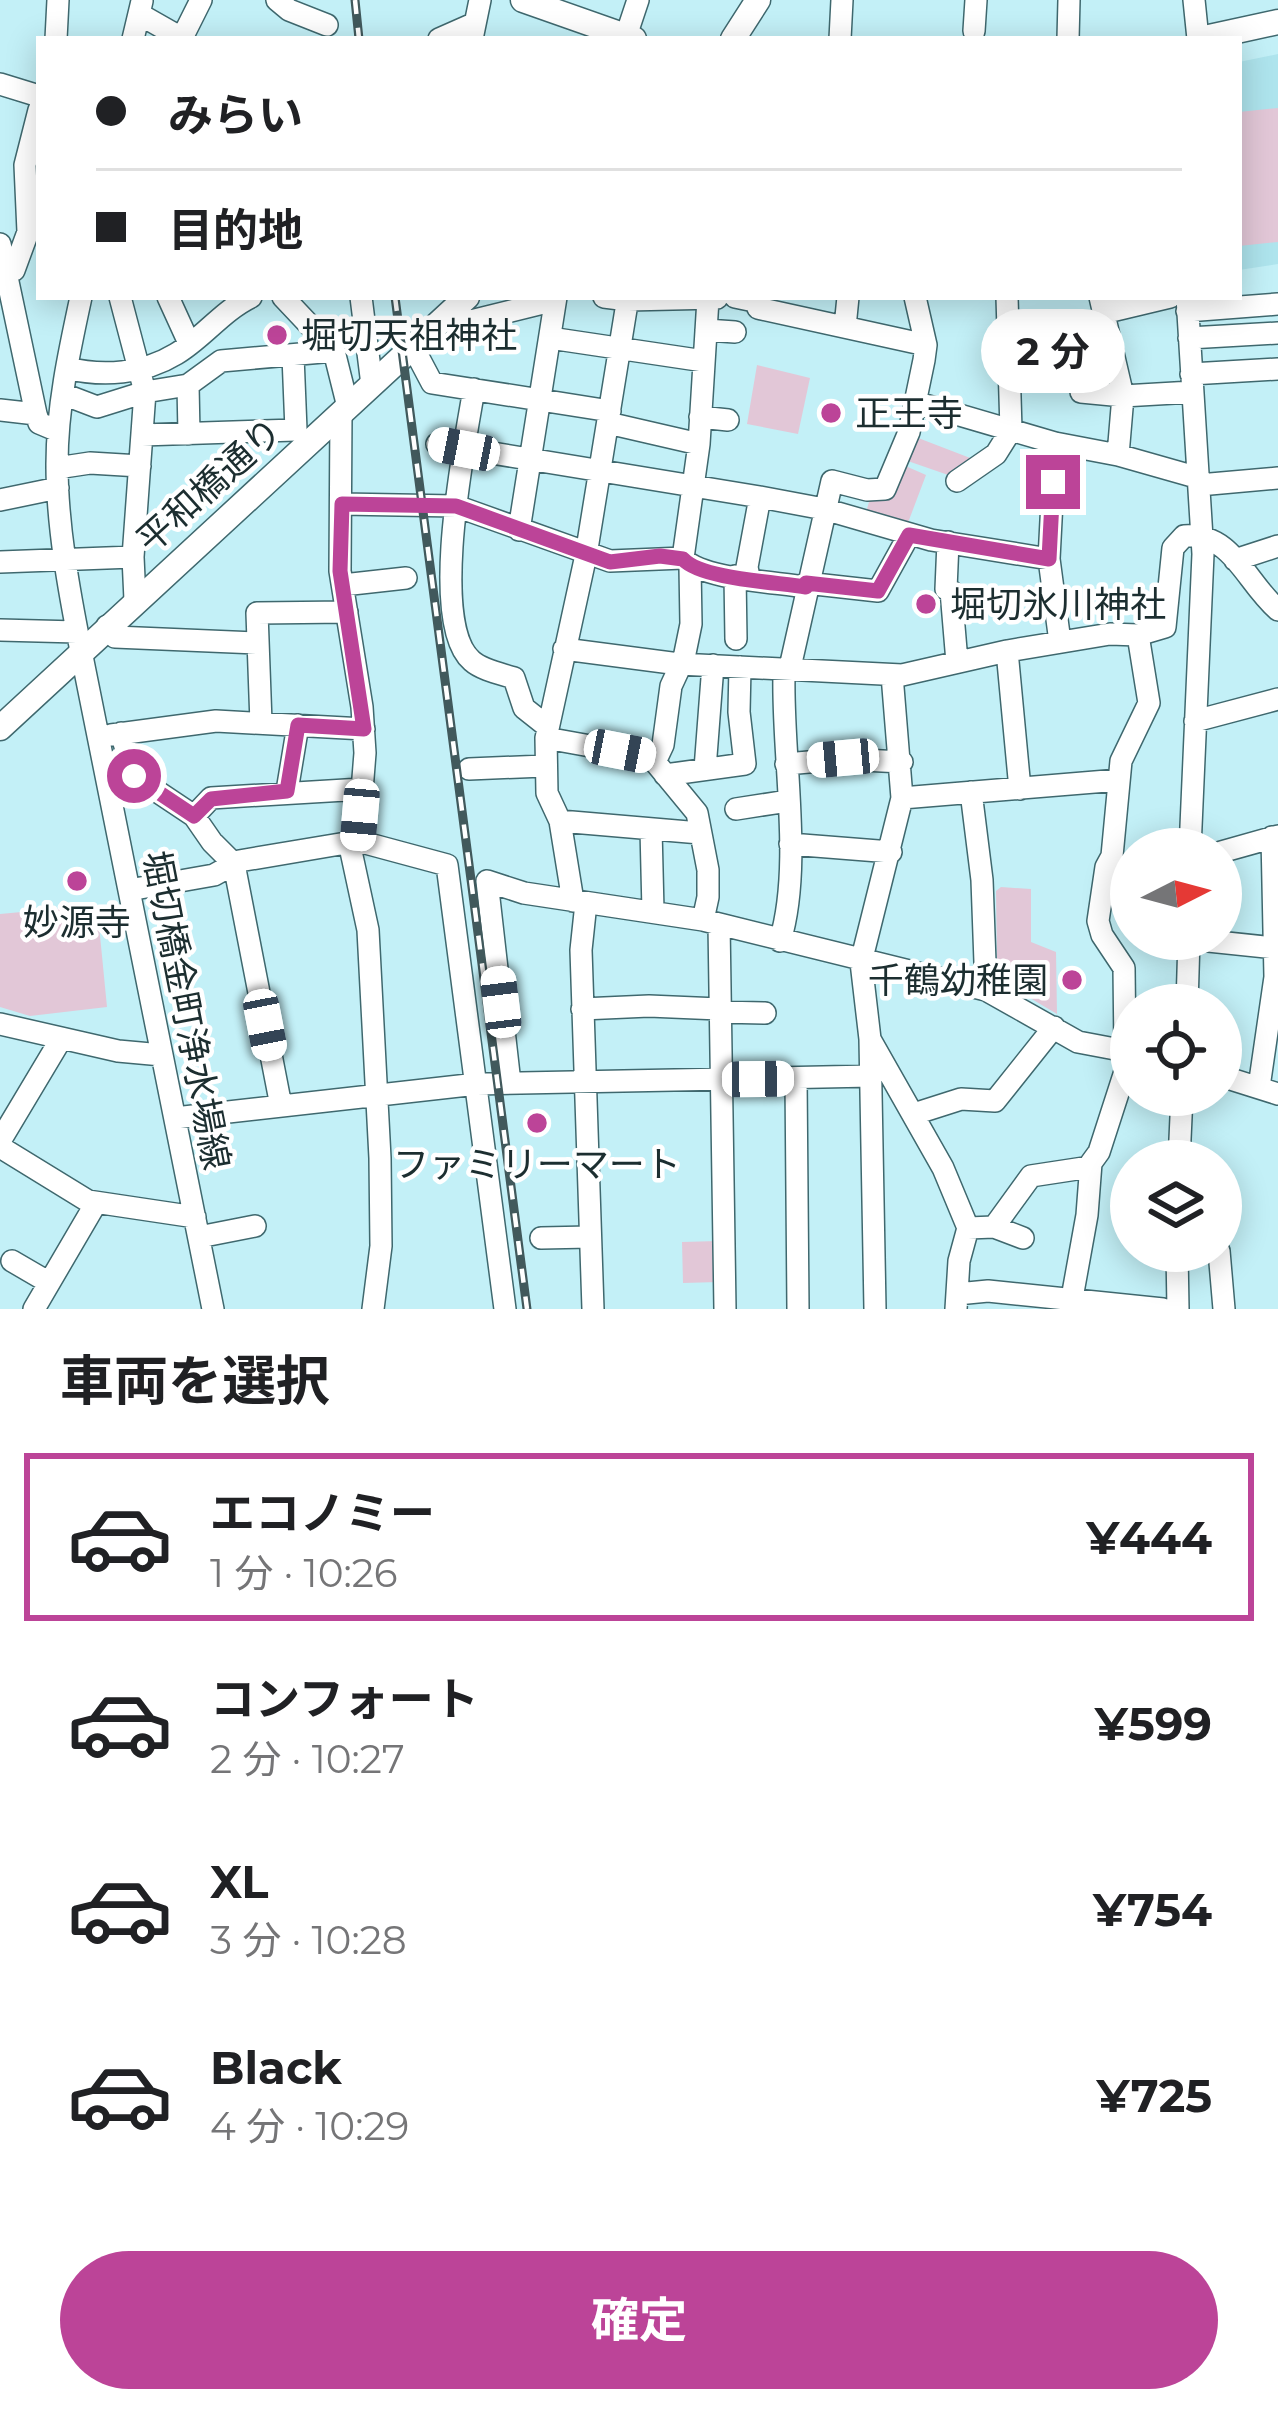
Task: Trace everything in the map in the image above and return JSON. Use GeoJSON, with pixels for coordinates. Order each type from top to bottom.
{"type":"FeatureCollection","features":[{"type":"Feature","properties":{"kind":"main road"},"geometry":{"type":"LineString","coordinates":[[523,0],[624,36]]}},
{"type":"Feature","properties":{"kind":"main road"},"geometry":{"type":"LineString","coordinates":[[724,36],[743,0]]}},
{"type":"Feature","properties":{"kind":"main road"},"geometry":{"type":"LineString","coordinates":[[735,36],[758,0]]}},
{"type":"Feature","properties":{"kind":"main road"},"geometry":{"type":"LineString","coordinates":[[1213,36],[1278,22]]}},
{"type":"Feature","properties":{"kind":"main road","name":"平和橋通り"},"geometry":{"type":"LineString","coordinates":[[0,728],[79,641],[107,626],[302,437],[344,410],[457,306]]}},
{"type":"Feature","properties":{"kind":"street"},"geometry":{"type":"LineString","coordinates":[[56,36],[58,0]]}},
{"type":"Feature","properties":{"kind":"street"},"geometry":{"type":"LineString","coordinates":[[183,36],[201,0]]}},
{"type":"Feature","properties":{"kind":"street"},"geometry":{"type":"LineString","coordinates":[[277,0],[328,32]]}},
{"type":"Feature","properties":{"kind":"street"},"geometry":{"type":"LineString","coordinates":[[325,0],[328,32]]}},
{"type":"Feature","properties":{"kind":"street"},"geometry":{"type":"LineString","coordinates":[[473,31],[480,0]]}},
{"type":"Feature","properties":{"kind":"street"},"geometry":{"type":"LineString","coordinates":[[630,36],[638,0]]}},
{"type":"Feature","properties":{"kind":"street"},"geometry":{"type":"LineString","coordinates":[[840,36],[842,0]]}},
{"type":"Feature","properties":{"kind":"street"},"geometry":{"type":"LineString","coordinates":[[974,31],[976,0]]}},
{"type":"Feature","properties":{"kind":"street"},"geometry":{"type":"LineString","coordinates":[[1068,36],[1069,0]]}},
{"type":"Feature","properties":{"kind":"street"},"geometry":{"type":"LineString","coordinates":[[1194,0],[1199,36]]}},
{"type":"Feature","properties":{"kind":"street"},"geometry":{"type":"LineString","coordinates":[[140,7],[178,36]]}},
{"type":"Feature","properties":{"kind":"street"},"geometry":{"type":"LineString","coordinates":[[0,84],[36,95]]}},
{"type":"Feature","properties":{"kind":"street"},"geometry":{"type":"LineString","coordinates":[[6,273],[14,270],[28,232],[26,165],[36,124]]}},
{"type":"Feature","properties":{"kind":"street"},"geometry":{"type":"LineString","coordinates":[[0,244],[10,318],[36,414],[39,423],[58,430]]}},
{"type":"Feature","properties":{"kind":"street"},"geometry":{"type":"LineString","coordinates":[[117,300],[145,392],[133,557],[135,601]]}},
{"type":"Feature","properties":{"kind":"street"},"geometry":{"type":"LineString","coordinates":[[169,300],[182,349]]}},
{"type":"Feature","properties":{"kind":"street"},"geometry":{"type":"LineString","coordinates":[[67,368],[94,375],[139,369],[182,349],[247,300]]}},
{"type":"Feature","properties":{"kind":"street"},"geometry":{"type":"LineString","coordinates":[[361,300],[372,385]]}},
{"type":"Feature","properties":{"kind":"street"},"geometry":{"type":"LineString","coordinates":[[457,306],[471,321],[552,300]]}},
{"type":"Feature","properties":{"kind":"street"},"geometry":{"type":"LineString","coordinates":[[519,530],[556,300]]}},
{"type":"Feature","properties":{"kind":"street"},"geometry":{"type":"LineString","coordinates":[[592,1309],[579,902],[544,766],[586,555],[628,300]]}},
{"type":"Feature","properties":{"kind":"street"},"geometry":{"type":"LineString","coordinates":[[708,300],[687,563],[691,624],[684,658],[671,686],[661,767],[697,813],[708,870],[719,1010],[725,1309]]}},
{"type":"Feature","properties":{"kind":"street"},"geometry":{"type":"LineString","coordinates":[[760,300],[758,308],[926,345]]}},
{"type":"Feature","properties":{"kind":"street"},"geometry":{"type":"LineString","coordinates":[[845,327],[848,300]]}},
{"type":"Feature","properties":{"kind":"street"},"geometry":{"type":"LineString","coordinates":[[780,941],[790,844],[783,730],[788,669],[832,481],[884,489],[909,432],[926,345],[916,300]]}},
{"type":"Feature","properties":{"kind":"street"},"geometry":{"type":"LineString","coordinates":[[957,481],[996,454],[1011,430],[1007,300]]}},
{"type":"Feature","properties":{"kind":"street"},"geometry":{"type":"LineString","coordinates":[[292,302],[329,345],[344,410],[343,585],[364,729],[354,841],[368,930],[381,1246],[373,1309]]}},
{"type":"Feature","properties":{"kind":"street"},"geometry":{"type":"LineString","coordinates":[[1181,302],[1189,338],[1202,535],[1191,828]]}},
{"type":"Feature","properties":{"kind":"street","name":"堀切橋金町浄水場線"},"geometry":{"type":"LineString","coordinates":[[80,303],[58,430],[57,478],[68,562],[79,641],[110,735],[129,890],[213,1309]]}},
{"type":"Feature","properties":{"kind":"street"},"geometry":{"type":"LineString","coordinates":[[1118,454],[1123,396],[1102,305],[1278,304]]}},
{"type":"Feature","properties":{"kind":"street"},"geometry":{"type":"LineString","coordinates":[[10,318],[40,329]]}},
{"type":"Feature","properties":{"kind":"street"},"geometry":{"type":"LineString","coordinates":[[706,330],[735,332]]}},
{"type":"Feature","properties":{"kind":"street"},"geometry":{"type":"LineString","coordinates":[[1189,338],[1278,333]]}},
{"type":"Feature","properties":{"kind":"street"},"geometry":{"type":"LineString","coordinates":[[550,338],[704,362]]}},
{"type":"Feature","properties":{"kind":"street"},"geometry":{"type":"LineString","coordinates":[[63,394],[97,407],[145,392],[188,386],[221,361],[292,356],[366,340]]}},
{"type":"Feature","properties":{"kind":"street"},"geometry":{"type":"LineString","coordinates":[[413,347],[431,383],[540,400],[699,444]]}},
{"type":"Feature","properties":{"kind":"street"},"geometry":{"type":"LineString","coordinates":[[142,436],[302,437],[292,356]]}},
{"type":"Feature","properties":{"kind":"street"},"geometry":{"type":"LineString","coordinates":[[1081,392],[1123,396],[1278,369]]}},
{"type":"Feature","properties":{"kind":"street"},"geometry":{"type":"LineString","coordinates":[[188,386],[189,434]]}},
{"type":"Feature","properties":{"kind":"street"},"geometry":{"type":"LineString","coordinates":[[474,389],[449,560],[459,643],[473,663],[514,678],[524,708],[547,733],[661,767],[705,769],[745,764],[740,667]]}},
{"type":"Feature","properties":{"kind":"street"},"geometry":{"type":"LineString","coordinates":[[915,402],[1055,443],[1118,454],[1199,481],[1278,478]]}},
{"type":"Feature","properties":{"kind":"street"},"geometry":{"type":"LineString","coordinates":[[0,410],[36,414]]}},
{"type":"Feature","properties":{"kind":"street"},"geometry":{"type":"LineString","coordinates":[[700,417],[728,420]]}},
{"type":"Feature","properties":{"kind":"street"},"geometry":{"type":"LineString","coordinates":[[1055,443],[1049,559],[1060,642]]}},
{"type":"Feature","properties":{"kind":"street"},"geometry":{"type":"LineString","coordinates":[[437,444],[824,509],[909,535],[1049,559]]}},
{"type":"Feature","properties":{"kind":"street"},"geometry":{"type":"LineString","coordinates":[[0,500],[89,463],[140,466]]}},
{"type":"Feature","properties":{"kind":"street"},"geometry":{"type":"LineString","coordinates":[[736,639],[742,577],[760,497]]}},
{"type":"Feature","properties":{"kind":"street"},"geometry":{"type":"LineString","coordinates":[[342,504],[456,506],[610,562],[660,556],[708,574],[878,591],[909,535]]}},
{"type":"Feature","properties":{"kind":"street"},"geometry":{"type":"LineString","coordinates":[[564,649],[679,664],[892,675],[1060,642],[1138,635],[1165,627],[1173,548],[1184,536],[1202,535],[1220,542],[1278,610]]}},
{"type":"Feature","properties":{"kind":"street"},"geometry":{"type":"LineString","coordinates":[[948,542],[946,589],[951,591],[957,662]]}},
{"type":"Feature","properties":{"kind":"street"},"geometry":{"type":"LineString","coordinates":[[1234,560],[1278,546]]}},
{"type":"Feature","properties":{"kind":"street"},"geometry":{"type":"LineString","coordinates":[[0,562],[133,557]]}},
{"type":"Feature","properties":{"kind":"street"},"geometry":{"type":"LineString","coordinates":[[343,585],[406,578]]}},
{"type":"Feature","properties":{"kind":"street"},"geometry":{"type":"LineString","coordinates":[[261,723],[256,614],[347,612]]}},
{"type":"Feature","properties":{"kind":"street"},"geometry":{"type":"LineString","coordinates":[[107,626],[116,637],[257,644]]}},
{"type":"Feature","properties":{"kind":"street"},"geometry":{"type":"LineString","coordinates":[[0,630],[79,641]]}},
{"type":"Feature","properties":{"kind":"street"},"geometry":{"type":"LineString","coordinates":[[1120,828],[1121,761],[1149,703],[1138,635]]}},
{"type":"Feature","properties":{"kind":"street"},"geometry":{"type":"LineString","coordinates":[[1007,651],[1020,789]]}},
{"type":"Feature","properties":{"kind":"street"},"geometry":{"type":"LineString","coordinates":[[705,769],[713,665]]}},
{"type":"Feature","properties":{"kind":"street"},"geometry":{"type":"LineString","coordinates":[[875,1309],[870,1040],[861,962],[902,798],[892,675]]}},
{"type":"Feature","properties":{"kind":"street"},"geometry":{"type":"LineString","coordinates":[[1195,721],[1278,699]]}},
{"type":"Feature","properties":{"kind":"street"},"geometry":{"type":"LineString","coordinates":[[280,1106],[234,864],[194,816],[134,776],[110,735],[216,721],[364,729]]}},
{"type":"Feature","properties":{"kind":"street"},"geometry":{"type":"LineString","coordinates":[[287,791],[298,725]]}},
{"type":"Feature","properties":{"kind":"street"},"geometry":{"type":"LineString","coordinates":[[741,732],[783,730]]}},
{"type":"Feature","properties":{"kind":"street"},"geometry":{"type":"LineString","coordinates":[[786,764],[843,758],[902,762]]}},
{"type":"Feature","properties":{"kind":"street"},"geometry":{"type":"LineString","coordinates":[[469,770],[544,766]]}},
{"type":"Feature","properties":{"kind":"street"},"geometry":{"type":"LineString","coordinates":[[902,798],[1119,780]]}},
{"type":"Feature","properties":{"kind":"street"},"geometry":{"type":"LineString","coordinates":[[194,816],[211,799],[362,789]]}},
{"type":"Feature","properties":{"kind":"street"},"geometry":{"type":"LineString","coordinates":[[971,792],[982,880],[986,990]]}},
{"type":"Feature","properties":{"kind":"street"},"geometry":{"type":"LineString","coordinates":[[736,809],[788,801]]}},
{"type":"Feature","properties":{"kind":"street"},"geometry":{"type":"LineString","coordinates":[[560,821],[700,833]]}},
{"type":"Feature","properties":{"kind":"street"},"geometry":{"type":"LineString","coordinates":[[652,829],[653,910]]}},
{"type":"Feature","properties":{"kind":"street"},"geometry":{"type":"LineString","coordinates":[[1242,846],[1275,837],[1276,950],[1269,1091]]}},
{"type":"Feature","properties":{"kind":"street"},"geometry":{"type":"LineString","coordinates":[[129,890],[354,841],[447,865],[505,1309]]}},
{"type":"Feature","properties":{"kind":"street"},"geometry":{"type":"LineString","coordinates":[[790,844],[891,852]]}},
{"type":"Feature","properties":{"kind":"street"},"geometry":{"type":"LineString","coordinates":[[1110,864],[1098,921],[1110,947]]}},
{"type":"Feature","properties":{"kind":"street"},"geometry":{"type":"LineString","coordinates":[[510,1083],[487,881],[524,893],[711,922],[986,990],[1078,1042],[1110,1048]]}},
{"type":"Feature","properties":{"kind":"street"},"geometry":{"type":"LineString","coordinates":[[1242,946],[1276,950]]}},
{"type":"Feature","properties":{"kind":"street"},"geometry":{"type":"LineString","coordinates":[[582,1009],[649,1006],[765,1013]]}},
{"type":"Feature","properties":{"kind":"street"},"geometry":{"type":"LineString","coordinates":[[0,1024],[118,1052],[162,1054]]}},
{"type":"Feature","properties":{"kind":"street"},"geometry":{"type":"LineString","coordinates":[[914,1114],[961,1100],[995,1101],[1054,1027]]}},
{"type":"Feature","properties":{"kind":"street"},"geometry":{"type":"LineString","coordinates":[[61,1040],[0,1144],[96,1202],[197,1227],[249,1221]]}},
{"type":"Feature","properties":{"kind":"street"},"geometry":{"type":"LineString","coordinates":[[870,1040],[943,1168],[968,1228],[956,1301],[988,1291],[1071,1304],[1163,1309]]}},
{"type":"Feature","properties":{"kind":"street"},"geometry":{"type":"LineString","coordinates":[[175,1118],[477,1084],[871,1076]]}},
{"type":"Feature","properties":{"kind":"street"},"geometry":{"type":"LineString","coordinates":[[796,1078],[798,1309]]}},
{"type":"Feature","properties":{"kind":"street"},"geometry":{"type":"LineString","coordinates":[[1071,1304],[1087,1216],[1090,1167],[1110,1115]]}},
{"type":"Feature","properties":{"kind":"street"},"geometry":{"type":"LineString","coordinates":[[994,1227],[1031,1176],[1090,1167]]}},
{"type":"Feature","properties":{"kind":"street"},"geometry":{"type":"LineString","coordinates":[[34,1309],[96,1202]]}},
{"type":"Feature","properties":{"kind":"street"},"geometry":{"type":"LineString","coordinates":[[968,1228],[994,1227],[1023,1238]]}},
{"type":"Feature","properties":{"kind":"street"},"geometry":{"type":"LineString","coordinates":[[541,1238],[590,1237]]}},
{"type":"Feature","properties":{"kind":"street"},"geometry":{"type":"LineString","coordinates":[[12,1261],[48,1282]]}},
{"type":"Feature","properties":{"kind":"street"},"geometry":{"type":"LineString","coordinates":[[1178,1272],[1178,1309]]}},
{"type":"Feature","properties":{"kind":"street"},"geometry":{"type":"LineString","coordinates":[[1221,1272],[1224,1309]]}},
{"type":"Feature","properties":{"kind":"shaded area"},"geometry":{"type":"Polygon","coordinates":[[[1278,54],[1278,264],[1242,270],[1242,61],[1278,54]]]}},
{"type":"Feature","properties":{"kind":"shaded area"},"geometry":{"type":"Polygon","coordinates":[[[1278,108],[1278,242],[1242,246],[1242,112],[1278,108]]]}},
{"type":"Feature","properties":{"kind":"shaded area"},"geometry":{"type":"Polygon","coordinates":[[[757,365],[810,378],[798,434],[747,424],[757,365]]]}},
{"type":"Feature","properties":{"kind":"shaded area"},"geometry":{"type":"Polygon","coordinates":[[[913,436],[978,461],[954,477],[902,459],[913,436]]]}},
{"type":"Feature","properties":{"kind":"shaded area"},"geometry":{"type":"Polygon","coordinates":[[[901,464],[926,475],[906,528],[865,516],[871,495],[901,464]]]}},
{"type":"Feature","properties":{"kind":"shaded area"},"geometry":{"type":"Polygon","coordinates":[[[1001,887],[1031,889],[1031,942],[1056,952],[1057,1014],[1001,981],[996,891],[1001,887]]]}},
{"type":"Feature","properties":{"kind":"shaded area"},"geometry":{"type":"Polygon","coordinates":[[[97,905],[107,1007],[30,1016],[0,1007],[0,914],[97,905]]]}},
{"type":"Feature","properties":{"kind":"shaded area"},"geometry":{"type":"Polygon","coordinates":[[[718,1241],[719,1282],[683,1283],[682,1242],[718,1241]]]}},
{"type":"Feature","properties":{"kind":"railway"},"geometry":{"type":"LineString","coordinates":[[355,0],[359,36]]}},
{"type":"Feature","properties":{"kind":"railway"},"geometry":{"type":"LineString","coordinates":[[395,300],[527,1309]]}},
{"type":"Feature","properties":{"kind":"place","name":"堀切天祖神社"},"geometry":{"type":"Point","coordinates":[277,335]}},
{"type":"Feature","properties":{"kind":"place","name":"正王寺"},"geometry":{"type":"Point","coordinates":[831,413]}},
{"type":"Feature","properties":{"kind":"place","name":"堀切氷川神社"},"geometry":{"type":"Point","coordinates":[926,604]}},
{"type":"Feature","properties":{"kind":"place","name":"妙源寺"},"geometry":{"type":"Point","coordinates":[77,881]}},
{"type":"Feature","properties":{"kind":"place","name":"千鶴幼稚園"},"geometry":{"type":"Point","coordinates":[1072,980]}},
{"type":"Feature","properties":{"kind":"place","name":"ファミリーマート"},"geometry":{"type":"Point","coordinates":[537,1123]}},
{"type":"Feature","properties":{"kind":"route"},"geometry":{"type":"LineString","coordinates":[[134,776],[194,816],[211,799],[287,791],[298,725],[364,729],[340,571],[342,504],[456,506],[610,562],[660,556],[683,559],[708,574],[878,591],[909,535],[1049,559],[1053,482]]}}]}
